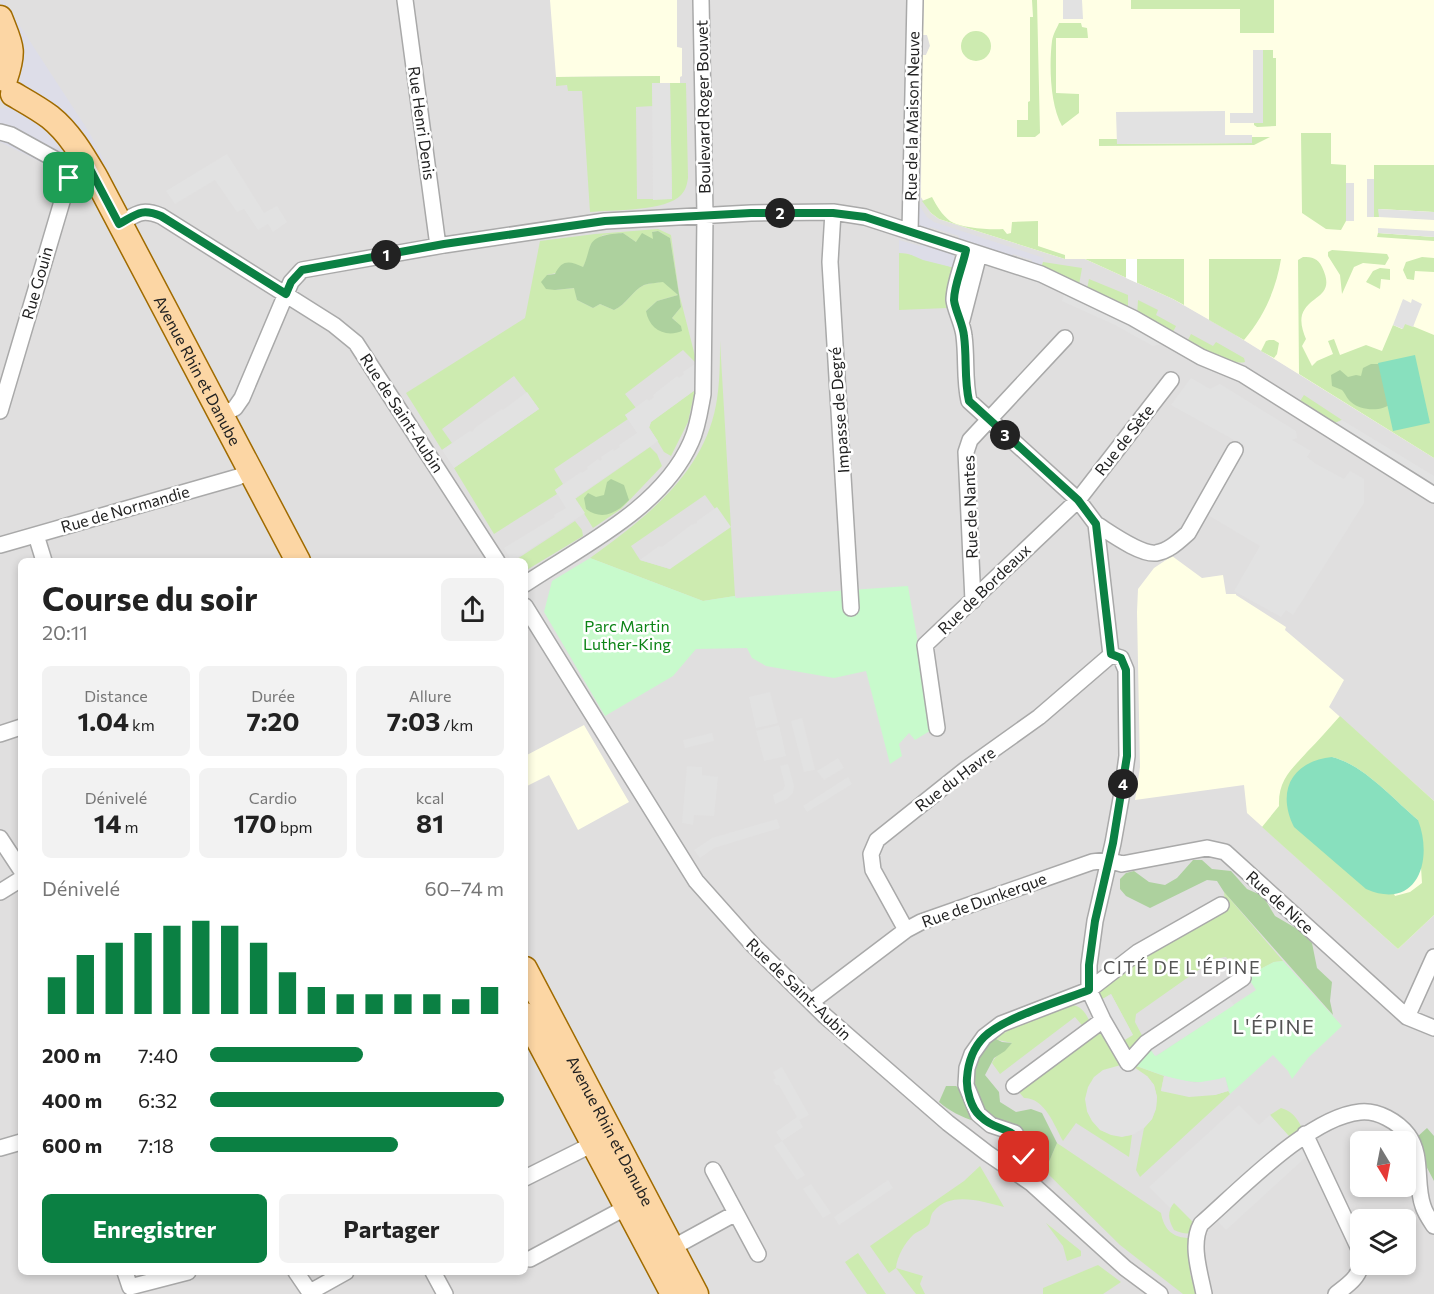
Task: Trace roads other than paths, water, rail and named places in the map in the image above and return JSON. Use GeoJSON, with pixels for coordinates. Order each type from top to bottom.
{"type":"FeatureCollection","features":[{"type":"Feature","properties":{"kind":"main road"},"geometry":{"type":"LineString","coordinates":[[0,18],[12,50],[4,88]]}},
{"type":"Feature","properties":{"kind":"main road","name":"Avenue Rhin et Danube"},"geometry":{"type":"LineString","coordinates":[[4,88],[37,108],[70,136],[87,174],[119,224],[296,558]]}},
{"type":"Feature","properties":{"kind":"main road","name":"Avenue Rhin et Danube"},"geometry":{"type":"LineString","coordinates":[[528,975],[696,1294]]}},
{"type":"Feature","properties":{"kind":"main road","name":"Avenue Rhin et Danube"},"geometry":{"type":"LineString","coordinates":[[528,1021],[673,1294]]}},
{"type":"Feature","properties":{"kind":"street","name":"Rue Henri Denis"},"geometry":{"type":"LineString","coordinates":[[405,0],[438,246]]}},
{"type":"Feature","properties":{"kind":"street","name":"Boulevard Roger Bouvet"},"geometry":{"type":"LineString","coordinates":[[528,583],[615,526],[642,505],[674,470],[691,442],[699,417],[703,393],[705,215],[701,0]]}},
{"type":"Feature","properties":{"kind":"street","name":"Rue de la Maison Neuve"},"geometry":{"type":"LineString","coordinates":[[910,232],[915,0]]}},
{"type":"Feature","properties":{"kind":"street"},"geometry":{"type":"LineString","coordinates":[[0,132],[11,135],[69,167],[87,174]]}},
{"type":"Feature","properties":{"kind":"street","name":"Rue Gouin"},"geometry":{"type":"LineString","coordinates":[[0,411],[69,178],[87,174]]}},
{"type":"Feature","properties":{"kind":"street","name":"Rue de Saint-Aubin"},"geometry":{"type":"LineString","coordinates":[[119,224],[142,211],[161,216],[334,325],[363,350],[495,558]]}},
{"type":"Feature","properties":{"kind":"street"},"geometry":{"type":"LineString","coordinates":[[220,416],[235,408],[243,398],[291,282],[302,270],[438,246],[605,221],[705,215],[833,213],[865,217],[1041,274],[1133,318],[1201,357],[1242,374],[1434,495]]}},
{"type":"Feature","properties":{"kind":"street","name":"Impasse de Degré"},"geometry":{"type":"LineString","coordinates":[[833,213],[830,262],[851,608]]}},
{"type":"Feature","properties":{"kind":"street"},"geometry":{"type":"LineString","coordinates":[[973,252],[962,320],[969,401],[1078,500],[1096,524],[1133,546],[1155,553],[1177,544],[1188,533],[1235,450]]}},
{"type":"Feature","properties":{"kind":"street","name":"Rue de Nantes"},"geometry":{"type":"LineString","coordinates":[[973,600],[966,452],[970,440],[1065,338]]}},
{"type":"Feature","properties":{"kind":"street","name":"Rue de Sète"},"geometry":{"type":"LineString","coordinates":[[1078,500],[1171,380]]}},
{"type":"Feature","properties":{"kind":"street","name":"Rue de Normandie"},"geometry":{"type":"LineString","coordinates":[[0,545],[235,478],[250,471]]}},
{"type":"Feature","properties":{"kind":"street","name":"Rue de Bordeaux"},"geometry":{"type":"LineString","coordinates":[[937,728],[925,645],[1078,500]]}},
{"type":"Feature","properties":{"kind":"street"},"geometry":{"type":"LineString","coordinates":[[1096,524],[1111,654],[1121,658],[1126,670],[1127,745],[1122,793],[1095,921],[1089,965],[1089,990],[1128,1063],[1146,1043],[1243,978]]}},
{"type":"Feature","properties":{"kind":"street"},"geometry":{"type":"LineString","coordinates":[[36,535],[43,558]]}},
{"type":"Feature","properties":{"kind":"street","name":"Rue de Saint-Aubin"},"geometry":{"type":"LineString","coordinates":[[528,611],[696,882],[753,945],[828,1018],[948,1123],[1019,1174],[1125,1268],[1160,1294]]}},
{"type":"Feature","properties":{"kind":"street","name":"Rue du Havre"},"geometry":{"type":"LineString","coordinates":[[906,930],[873,870],[871,854],[877,840],[966,769],[1039,717],[1111,654]]}},
{"type":"Feature","properties":{"kind":"street"},"geometry":{"type":"LineString","coordinates":[[0,734],[18,728]]}},
{"type":"Feature","properties":{"kind":"street"},"geometry":{"type":"LineString","coordinates":[[2,843],[18,866]]}},
{"type":"Feature","properties":{"kind":"street","name":"Rue de Nice"},"geometry":{"type":"LineString","coordinates":[[1108,860],[1122,864],[1207,848],[1225,852],[1407,1017],[1432,1026]]}},
{"type":"Feature","properties":{"kind":"street","name":"Rue de Dunkerque"},"geometry":{"type":"LineString","coordinates":[[811,1002],[906,930],[921,922],[1092,862],[1108,860]]}},
{"type":"Feature","properties":{"kind":"street"},"geometry":{"type":"LineString","coordinates":[[0,892],[18,881]]}},
{"type":"Feature","properties":{"kind":"street"},"geometry":{"type":"LineString","coordinates":[[1019,1174],[1024,1157],[1022,1144],[1015,1133],[986,1122],[978,1114],[966,1085],[972,1054],[984,1037],[1001,1024],[1089,990],[1138,952],[1221,905]]}},
{"type":"Feature","properties":{"kind":"street"},"geometry":{"type":"LineString","coordinates":[[1407,1017],[1434,957]]}},
{"type":"Feature","properties":{"kind":"street"},"geometry":{"type":"LineString","coordinates":[[1014,1086],[1103,1020]]}},
{"type":"Feature","properties":{"kind":"street"},"geometry":{"type":"LineString","coordinates":[[1204,1294],[1198,1270],[1199,1228],[1305,1134],[1337,1119],[1361,1112],[1387,1117],[1409,1136],[1417,1159],[1422,1206],[1434,1226]]}},
{"type":"Feature","properties":{"kind":"street"},"geometry":{"type":"LineString","coordinates":[[1305,1134],[1350,1230]]}},
{"type":"Feature","properties":{"kind":"street"},"geometry":{"type":"LineString","coordinates":[[0,1148],[18,1144]]}},
{"type":"Feature","properties":{"kind":"street"},"geometry":{"type":"LineString","coordinates":[[528,1176],[593,1144]]}},
{"type":"Feature","properties":{"kind":"street"},"geometry":{"type":"LineString","coordinates":[[713,1170],[758,1254]]}},
{"type":"Feature","properties":{"kind":"street"},"geometry":{"type":"LineString","coordinates":[[530,1259],[627,1207]]}},
{"type":"Feature","properties":{"kind":"street"},"geometry":{"type":"LineString","coordinates":[[672,1248],[736,1213]]}},
{"type":"Feature","properties":{"kind":"street"},"geometry":{"type":"LineString","coordinates":[[126,1275],[130,1287],[176,1275]]}},
{"type":"Feature","properties":{"kind":"street"},"geometry":{"type":"LineString","coordinates":[[298,1275],[310,1293],[341,1275]]}},
{"type":"Feature","properties":{"kind":"street"},"geometry":{"type":"LineString","coordinates":[[435,1275],[445,1294]]}},
{"type":"Feature","properties":{"kind":"street"},"geometry":{"type":"LineString","coordinates":[[1336,1294],[1357,1275]]}},
{"type":"Feature","properties":{"kind":"district","name":"CITÉ DE L'ÉPINE"},"geometry":{"type":"Point","coordinates":[1182,968]}},
{"type":"Feature","properties":{"kind":"district","name":"L'ÉPINE"},"geometry":{"type":"Point","coordinates":[1274,1027]}},
{"type":"Feature","properties":{"kind":"park label","name":"Parc Martin Luther-King"},"geometry":{"type":"Point","coordinates":[627,635]}}]}
